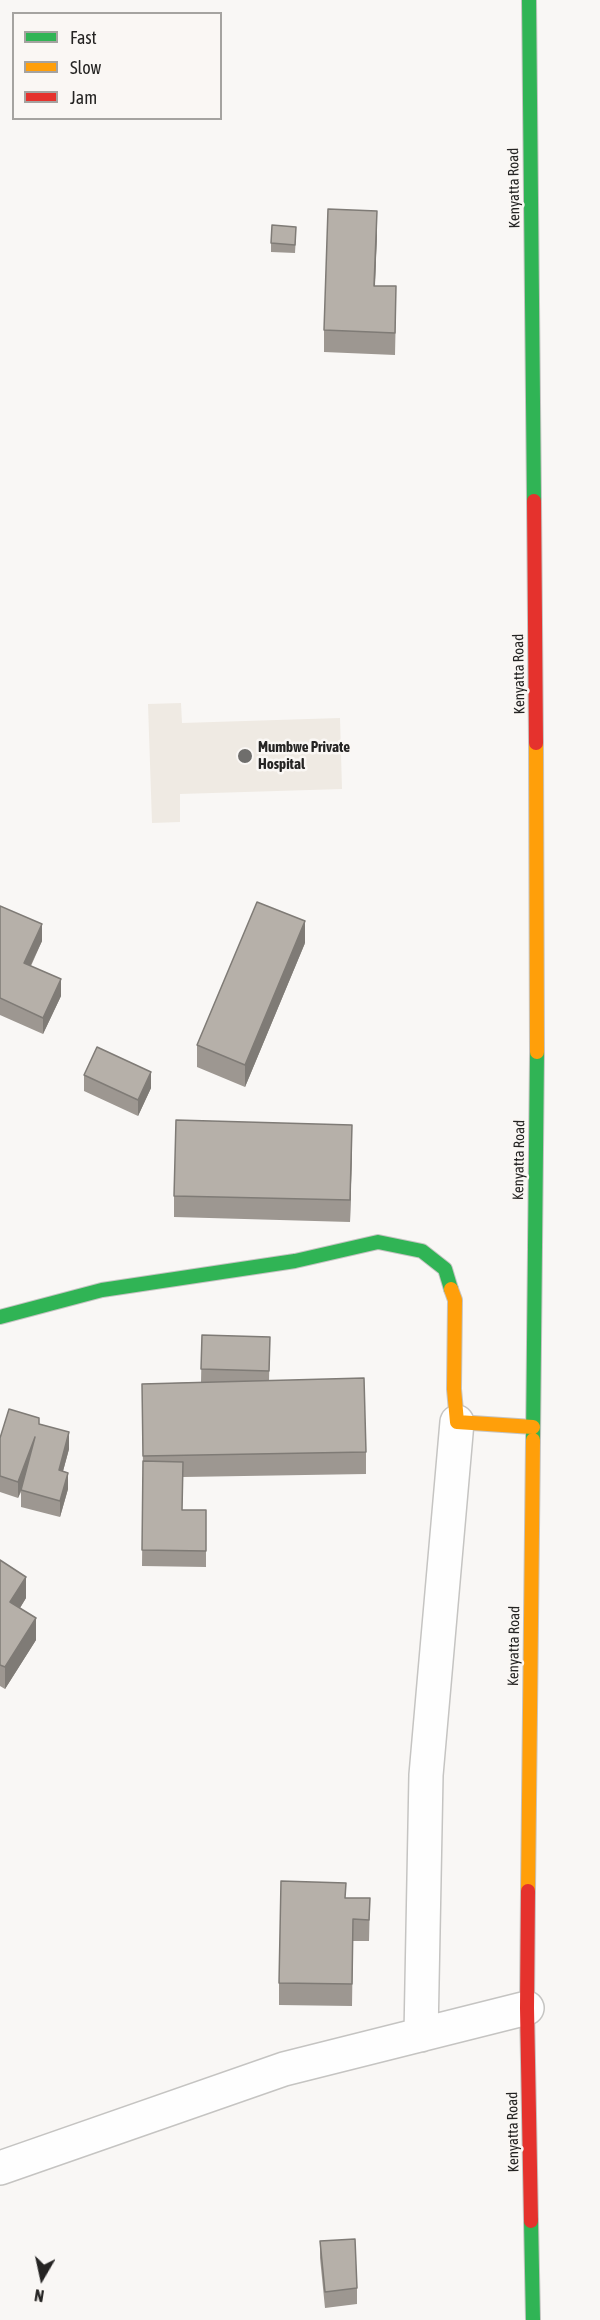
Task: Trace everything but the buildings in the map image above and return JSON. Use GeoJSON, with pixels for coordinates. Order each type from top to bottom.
{"type":"FeatureCollection","features":[{"type":"Feature","properties":{"kind":"street","name":"Kenyatta Road"},"geometry":{"type":"LineString","coordinates":[[529,0],[538,966],[527,2008],[533,2320]]}},
{"type":"Feature","properties":{"kind":"street"},"geometry":{"type":"LineString","coordinates":[[0,1317],[102,1290],[295,1261],[378,1242],[422,1251],[446,1269],[455,1300],[454,1389],[457,1422],[426,1775],[421,2035]]}},
{"type":"Feature","properties":{"kind":"street"},"geometry":{"type":"LineString","coordinates":[[457,1422],[533,1427]]}},
{"type":"Feature","properties":{"kind":"street"},"geometry":{"type":"LineString","coordinates":[[0,2168],[284,2069],[527,2008]]}},
{"type":"Feature","properties":{"kind":"shaded area","name":"Mumbwe Private Hospital"},"geometry":{"type":"Polygon","coordinates":[[[181,703],[182,723],[340,718],[342,789],[180,794],[180,822],[152,823],[148,704],[181,703]]]}},
{"type":"Feature","properties":{"kind":"traffic: fast"},"geometry":{"type":"LineString","coordinates":[[529,0],[534,501]]}},
{"type":"Feature","properties":{"kind":"traffic: fast"},"geometry":{"type":"LineString","coordinates":[[533,1440],[537,1052]]}},
{"type":"Feature","properties":{"kind":"traffic: fast"},"geometry":{"type":"LineString","coordinates":[[0,1317],[102,1290],[295,1261],[378,1242],[422,1251],[445,1269],[451,1289]]}},
{"type":"Feature","properties":{"kind":"traffic: fast"},"geometry":{"type":"LineString","coordinates":[[531,2221],[533,2320]]}},
{"type":"Feature","properties":{"kind":"traffic: slow"},"geometry":{"type":"LineString","coordinates":[[536,743],[537,1052]]}},
{"type":"Feature","properties":{"kind":"traffic: slow"},"geometry":{"type":"LineString","coordinates":[[451,1289],[455,1300],[454,1389],[457,1422],[533,1427]]}},
{"type":"Feature","properties":{"kind":"traffic: slow"},"geometry":{"type":"LineString","coordinates":[[528,1891],[533,1440]]}},
{"type":"Feature","properties":{"kind":"traffic: jam"},"geometry":{"type":"LineString","coordinates":[[534,501],[536,743]]}},
{"type":"Feature","properties":{"kind":"traffic: jam"},"geometry":{"type":"LineString","coordinates":[[528,1891],[527,2008],[531,2221]]}},
{"type":"Feature","properties":{"kind":"place","name":"Mumbwe Private Hospital"},"geometry":{"type":"Point","coordinates":[245,756]}}]}
